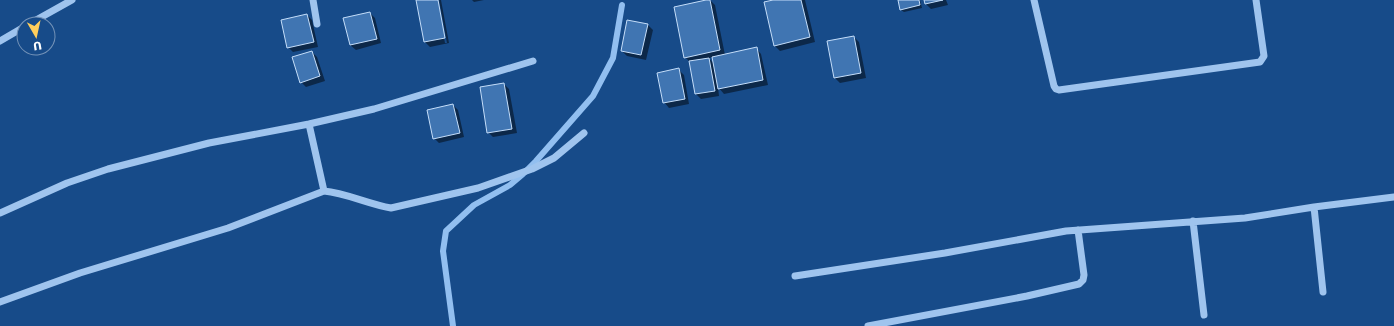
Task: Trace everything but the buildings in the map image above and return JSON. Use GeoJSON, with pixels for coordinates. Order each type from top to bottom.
{"type":"FeatureCollection","features":[{"type":"Feature","properties":{"kind":"street"},"geometry":{"type":"LineString","coordinates":[[43,16],[72,0]]}},
{"type":"Feature","properties":{"kind":"street"},"geometry":{"type":"LineString","coordinates":[[313,0],[317,24]]}},
{"type":"Feature","properties":{"kind":"street"},"geometry":{"type":"LineString","coordinates":[[1034,0],[1054,86],[1059,90],[1260,62],[1264,56],[1256,0]]}},
{"type":"Feature","properties":{"kind":"street"},"geometry":{"type":"LineString","coordinates":[[0,41],[16,32]]}},
{"type":"Feature","properties":{"kind":"street"},"geometry":{"type":"LineString","coordinates":[[0,213],[67,183],[108,169],[209,143],[309,124],[374,109],[534,61]]}},
{"type":"Feature","properties":{"kind":"street"},"geometry":{"type":"LineString","coordinates":[[309,124],[324,191]]}},
{"type":"Feature","properties":{"kind":"street"},"geometry":{"type":"LineString","coordinates":[[0,302],[80,273],[228,228],[324,191],[378,206],[391,208],[478,188],[532,169],[554,158],[584,133]]}},
{"type":"Feature","properties":{"kind":"street"},"geometry":{"type":"LineString","coordinates":[[795,276],[945,253],[1066,231],[1245,218],[1314,206],[1394,197]]}},
{"type":"Feature","properties":{"kind":"street"},"geometry":{"type":"LineString","coordinates":[[1314,206],[1323,292]]}},
{"type":"Feature","properties":{"kind":"street"},"geometry":{"type":"LineString","coordinates":[[1193,221],[1204,315]]}},
{"type":"Feature","properties":{"kind":"street"},"geometry":{"type":"LineString","coordinates":[[868,326],[1027,296],[1079,284],[1083,280],[1084,275],[1078,230]]}},
{"type":"Feature","properties":{"kind":"waterway"},"geometry":{"type":"LineString","coordinates":[[453,326],[443,251],[446,231],[474,205],[510,185],[523,174],[593,96],[613,58],[622,5]]}}]}
